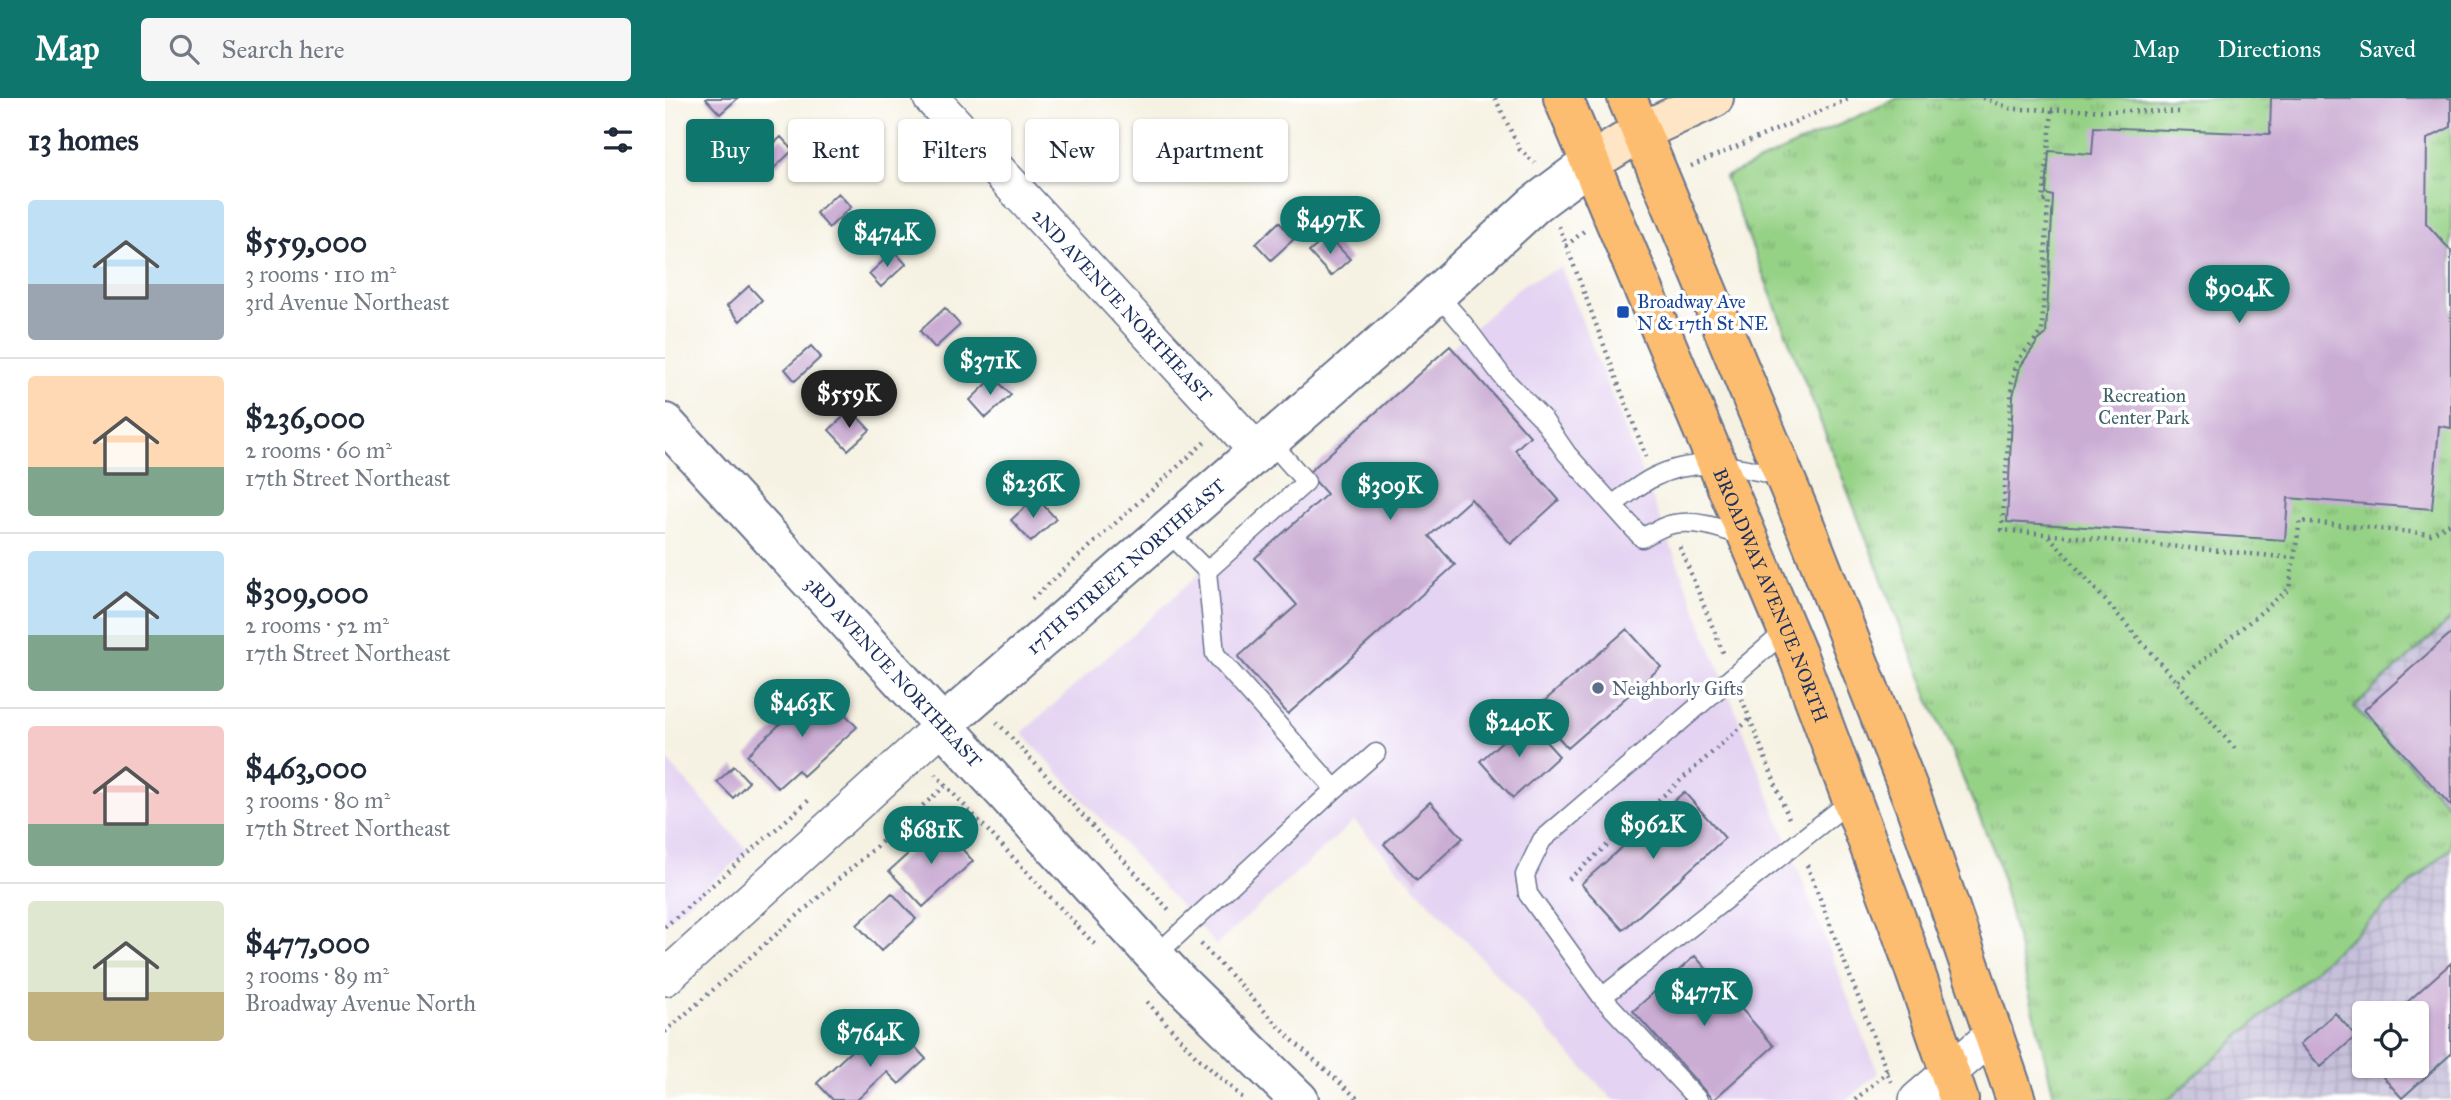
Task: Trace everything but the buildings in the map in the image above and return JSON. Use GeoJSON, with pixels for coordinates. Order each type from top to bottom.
{"type":"FeatureCollection","features":[{"type":"Feature","properties":{"kind":"main road","name":"BROADWAY AVENUE NORTH"},"geometry":{"type":"LineString","coordinates":[[1563,98],[1787,630],[1853,799],[1955,1085]]}},
{"type":"Feature","properties":{"kind":"main road"},"geometry":{"type":"LineString","coordinates":[[1590,163],[1634,115],[1714,98]]}},
{"type":"Feature","properties":{"kind":"main road"},"geometry":{"type":"LineString","coordinates":[[1634,115],[1785,477],[1914,803],[2016,1100]]}},
{"type":"Feature","properties":{"kind":"street","name":"2ND AVENUE NORTHEAST"},"geometry":{"type":"LineString","coordinates":[[931,98],[1263,445]]}},
{"type":"Feature","properties":{"kind":"street","name":"17TH STREET NORTHEAST"},"geometry":{"type":"LineString","coordinates":[[665,978],[943,725],[1437,294],[1535,204],[1590,163]]}},
{"type":"Feature","properties":{"kind":"street","name":"3RD AVENUE NORTHEAST"},"geometry":{"type":"LineString","coordinates":[[665,423],[1155,956],[1223,1027],[1299,1100]]}},
{"type":"Feature","properties":{"kind":"street"},"geometry":{"type":"LineString","coordinates":[[1917,1100],[1955,1085],[1995,1033]]}},
{"type":"Feature","properties":{"kind":"lane"},"geometry":{"type":"LineString","coordinates":[[1437,294],[1505,380],[1542,418],[1567,454],[1641,538],[1671,524],[1690,523],[1707,525],[1749,538]]}},
{"type":"Feature","properties":{"kind":"lane"},"geometry":{"type":"LineString","coordinates":[[1207,571],[1306,482],[1263,445]]}},
{"type":"Feature","properties":{"kind":"lane"},"geometry":{"type":"LineString","coordinates":[[1613,505],[1653,477],[1677,468],[1718,464],[1750,468],[1785,477]]}},
{"type":"Feature","properties":{"kind":"lane"},"geometry":{"type":"LineString","coordinates":[[1166,530],[1207,571],[1215,654],[1335,789]]}},
{"type":"Feature","properties":{"kind":"lane"},"geometry":{"type":"LineString","coordinates":[[1698,1100],[1602,997],[1528,894],[1525,875],[1542,840],[1787,630]]}},
{"type":"Feature","properties":{"kind":"lane"},"geometry":{"type":"LineString","coordinates":[[1155,956],[1376,753]]}},
{"type":"Feature","properties":{"kind":"lane"},"geometry":{"type":"LineString","coordinates":[[1602,997],[1853,799]]}},
{"type":"Feature","properties":{"kind":"path"},"geometry":{"type":"LineString","coordinates":[[1495,98],[1520,150],[1539,165]]}},
{"type":"Feature","properties":{"kind":"path"},"geometry":{"type":"LineString","coordinates":[[1701,161],[1851,98]]}},
{"type":"Feature","properties":{"kind":"path"},"geometry":{"type":"LineString","coordinates":[[1983,98],[2012,109],[2179,112]]}},
{"type":"Feature","properties":{"kind":"path"},"geometry":{"type":"LineString","coordinates":[[2052,111],[2043,201],[2047,200],[2042,332],[2017,361],[2012,382],[2002,530],[2293,558]]}},
{"type":"Feature","properties":{"kind":"path"},"geometry":{"type":"LineString","coordinates":[[1024,606],[1199,447]]}},
{"type":"Feature","properties":{"kind":"path"},"geometry":{"type":"LineString","coordinates":[[2178,681],[2289,589],[2300,521],[2431,534],[2451,523]]}},
{"type":"Feature","properties":{"kind":"path"},"geometry":{"type":"LineString","coordinates":[[2049,536],[2237,751]]}},
{"type":"Feature","properties":{"kind":"path"},"geometry":{"type":"LineString","coordinates":[[1569,879],[1750,719],[1888,1071],[1855,1100]]}},
{"type":"Feature","properties":{"kind":"path"},"geometry":{"type":"LineString","coordinates":[[665,1032],[945,786],[1103,954]]}},
{"type":"Feature","properties":{"kind":"path"},"geometry":{"type":"LineString","coordinates":[[665,927],[810,799]]}},
{"type":"Feature","properties":{"kind":"path"},"geometry":{"type":"LineString","coordinates":[[1139,992],[1198,1058],[1245,1100]]}},
{"type":"Feature","properties":{"kind":"shaded area"},"geometry":{"type":"Polygon","coordinates":[[[1561,267],[1878,1073],[1847,1100],[1613,1100],[1354,821],[1216,945],[1022,733],[1522,285],[1561,267]]]}},
{"type":"Feature","properties":{"kind":"shaded area"},"geometry":{"type":"Polygon","coordinates":[[[2451,619],[2451,808],[2354,707],[2451,619]]]}},
{"type":"Feature","properties":{"kind":"shaded area"},"geometry":{"type":"Polygon","coordinates":[[[665,758],[748,851],[665,923],[665,758]]]}},
{"type":"Feature","properties":{"kind":"shaded area"},"geometry":{"type":"Polygon","coordinates":[[[2451,848],[2451,1100],[2168,1100],[2451,848]]]}},
{"type":"Feature","properties":{"kind":"green space","name":"Recreation Center Park"},"geometry":{"type":"Polygon","coordinates":[[[1898,98],[2451,98],[2451,619],[2354,707],[2451,808],[2451,848],[2168,1100],[2055,1100],[1997,858],[1928,697],[1725,177],[1898,98]]]}},
{"type":"Feature","properties":{"kind":"place","name":"Broadway Ave N & 17th St NE"},"geometry":{"type":"Point","coordinates":[1623,312]}},
{"type":"Feature","properties":{"kind":"place","name":"Neighborly Gifts"},"geometry":{"type":"Point","coordinates":[1598,688]}}]}
